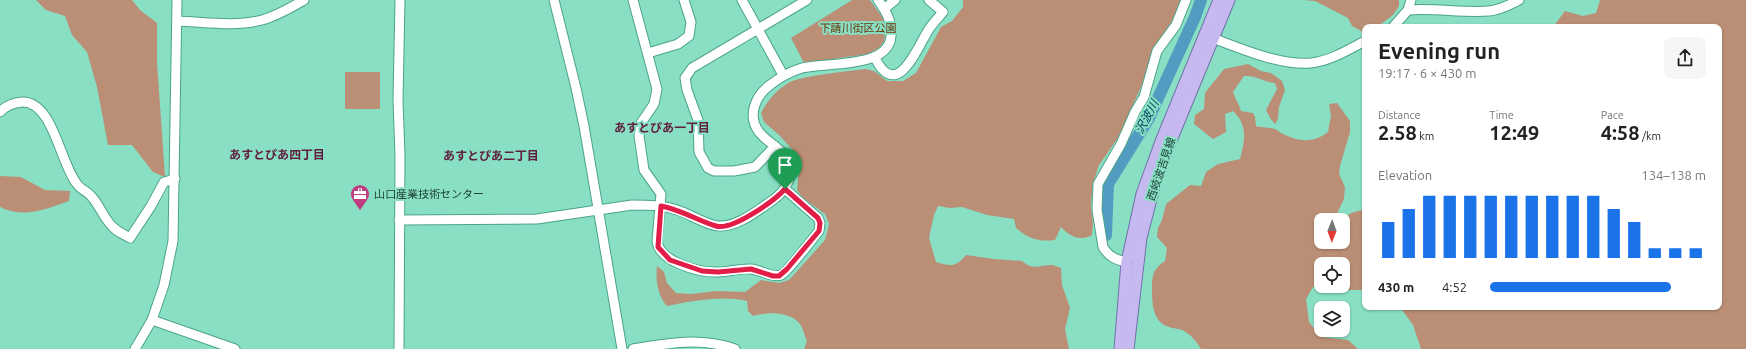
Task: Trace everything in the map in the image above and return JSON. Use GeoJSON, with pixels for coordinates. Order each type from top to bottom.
{"type":"FeatureCollection","features":[{"type":"Feature","properties":{"kind":"main road","name":"西岐波吉見線"},"geometry":{"type":"LineString","coordinates":[[1128,349],[1141,238],[1149,201],[1158,172],[1209,37],[1219,0]]}},
{"type":"Feature","properties":{"kind":"main road","name":"西岐波吉見線"},"geometry":{"type":"LineString","coordinates":[[1120,349],[1127,262],[1142,194],[1162,138],[1209,37],[1229,0]]}},
{"type":"Feature","properties":{"kind":"street"},"geometry":{"type":"LineString","coordinates":[[135,349],[152,320],[164,285],[172,253],[175,179],[178,21],[177,0]]}},
{"type":"Feature","properties":{"kind":"street"},"geometry":{"type":"LineString","coordinates":[[399,349],[398,100],[400,0]]}},
{"type":"Feature","properties":{"kind":"street"},"geometry":{"type":"LineString","coordinates":[[554,0],[576,88],[622,349]]}},
{"type":"Feature","properties":{"kind":"street"},"geometry":{"type":"LineString","coordinates":[[633,0],[657,88],[657,95],[654,104],[641,123],[638,136],[644,170],[650,180],[659,188],[661,194],[658,247],[670,260],[702,271],[718,272],[751,269],[773,276],[779,276],[787,269],[819,231],[818,218],[785,189]]}},
{"type":"Feature","properties":{"kind":"street"},"geometry":{"type":"LineString","coordinates":[[648,53],[678,44],[689,36],[691,22],[684,0]]}},
{"type":"Feature","properties":{"kind":"street"},"geometry":{"type":"LineString","coordinates":[[742,0],[783,75]]}},
{"type":"Feature","properties":{"kind":"street"},"geometry":{"type":"LineString","coordinates":[[775,146],[755,167],[734,171],[714,171],[708,168],[699,152],[698,120],[685,83],[685,78],[692,68],[758,29],[797,3],[807,0]]}},
{"type":"Feature","properties":{"kind":"street"},"geometry":{"type":"LineString","coordinates":[[399,220],[537,219],[632,205],[661,206],[677,209],[717,226],[735,224],[773,200],[785,189],[790,175],[790,166],[786,157],[760,133],[753,118],[755,102],[760,94],[783,75],[803,68],[875,58],[882,53],[891,39],[890,20],[878,0]]}},
{"type":"Feature","properties":{"kind":"street"},"geometry":{"type":"LineString","coordinates":[[884,8],[895,0]]}},
{"type":"Feature","properties":{"kind":"street"},"geometry":{"type":"LineString","coordinates":[[875,58],[882,70],[887,74],[901,72],[907,67],[930,28],[943,12],[929,0]]}},
{"type":"Feature","properties":{"kind":"street"},"geometry":{"type":"LineString","coordinates":[[1127,262],[1115,260],[1103,247],[1098,215],[1098,184],[1121,144],[1135,112],[1144,97],[1157,51],[1161,44],[1173,31],[1186,0]]}},
{"type":"Feature","properties":{"kind":"street"},"geometry":{"type":"LineString","coordinates":[[1396,24],[1408,10],[1412,0]]}},
{"type":"Feature","properties":{"kind":"street"},"geometry":{"type":"LineString","coordinates":[[1408,10],[1425,8],[1490,10],[1506,6],[1518,0]]}},
{"type":"Feature","properties":{"kind":"street"},"geometry":{"type":"LineString","coordinates":[[178,21],[249,22],[272,17],[300,1]]}},
{"type":"Feature","properties":{"kind":"street"},"geometry":{"type":"LineString","coordinates":[[1209,37],[1261,55],[1297,62],[1322,60],[1336,56],[1362,43]]}},
{"type":"Feature","properties":{"kind":"street"},"geometry":{"type":"LineString","coordinates":[[0,112],[8,106],[19,102],[26,102],[42,110],[48,118],[61,154],[77,185],[92,196],[113,228],[130,238],[151,206],[164,182],[175,179]]}},
{"type":"Feature","properties":{"kind":"street"},"geometry":{"type":"LineString","coordinates":[[152,320],[235,349]]}},
{"type":"Feature","properties":{"kind":"street"},"geometry":{"type":"LineString","coordinates":[[633,349],[673,342],[694,341],[720,344],[735,349]]}},
{"type":"Feature","properties":{"kind":"green space"},"geometry":{"type":"Polygon","coordinates":[[[36,0],[132,0],[140,10],[157,23],[157,62],[165,177],[153,172],[132,145],[108,145],[97,87],[87,52],[72,35],[65,16],[46,10],[36,0]]]}},
{"type":"Feature","properties":{"kind":"green space","name":"下請川街区公園"},"geometry":{"type":"Polygon","coordinates":[[[852,0],[870,0],[885,21],[886,30],[884,41],[879,48],[868,54],[804,63],[791,38],[852,0]]]}},
{"type":"Feature","properties":{"kind":"green space"},"geometry":{"type":"Polygon","coordinates":[[[963,0],[1182,0],[1173,27],[1151,65],[1118,138],[1099,165],[1093,183],[1091,204],[1093,223],[1092,235],[1083,238],[1075,237],[1061,227],[1055,240],[1044,241],[1025,235],[1016,228],[1014,219],[987,215],[962,207],[950,208],[938,206],[934,215],[929,238],[936,262],[952,265],[959,262],[966,255],[1022,261],[1033,267],[1051,265],[1061,268],[1062,285],[1070,308],[1065,329],[1069,349],[804,349],[807,341],[802,327],[795,319],[783,314],[771,313],[753,316],[748,311],[747,301],[737,299],[717,299],[667,306],[659,293],[656,276],[657,266],[664,272],[667,283],[676,293],[691,294],[716,291],[745,292],[761,280],[779,283],[789,280],[825,240],[829,224],[825,214],[803,198],[797,190],[799,169],[793,150],[764,122],[761,113],[776,92],[794,80],[865,69],[874,71],[887,81],[903,81],[916,73],[941,27],[952,21],[963,7],[963,0]]]}},
{"type":"Feature","properties":{"kind":"green space"},"geometry":{"type":"Polygon","coordinates":[[[1303,0],[1399,0],[1399,6],[1393,15],[1381,24],[1362,24],[1362,31],[1352,26],[1348,18],[1315,1],[1303,0]]]}},
{"type":"Feature","properties":{"kind":"green space"},"geometry":{"type":"Polygon","coordinates":[[[1600,0],[1746,0],[1746,349],[1421,349],[1413,325],[1402,310],[1722,310],[1722,24],[1555,24],[1565,11],[1583,16],[1596,13],[1600,0]]]}},
{"type":"Feature","properties":{"kind":"green space"},"geometry":{"type":"Polygon","coordinates":[[[1248,64],[1261,71],[1271,73],[1282,81],[1285,90],[1279,107],[1278,119],[1275,124],[1266,110],[1277,89],[1275,83],[1244,76],[1233,92],[1241,111],[1253,113],[1256,126],[1275,129],[1282,134],[1295,139],[1312,140],[1323,136],[1328,132],[1331,116],[1329,104],[1337,103],[1350,121],[1350,132],[1339,174],[1345,187],[1344,199],[1337,213],[1314,213],[1314,249],[1350,249],[1350,214],[1362,210],[1362,290],[1350,290],[1350,257],[1314,257],[1314,287],[1306,299],[1309,322],[1314,328],[1314,337],[1348,340],[1358,349],[1201,349],[1194,339],[1187,333],[1181,329],[1171,328],[1163,324],[1156,316],[1153,305],[1152,282],[1156,269],[1165,261],[1167,248],[1157,237],[1158,228],[1162,220],[1166,204],[1190,185],[1201,186],[1206,172],[1218,164],[1240,159],[1244,133],[1238,116],[1233,111],[1225,114],[1226,132],[1213,139],[1194,124],[1195,115],[1204,109],[1205,93],[1224,69],[1248,64]]]}},
{"type":"Feature","properties":{"kind":"green space"},"geometry":{"type":"Polygon","coordinates":[[[345,72],[380,72],[380,109],[345,109],[345,72]]]}},
{"type":"Feature","properties":{"kind":"green space"},"geometry":{"type":"Polygon","coordinates":[[[0,176],[21,177],[45,190],[70,191],[69,201],[35,212],[9,211],[0,207],[0,176]]]}},
{"type":"Feature","properties":{"kind":"waterway","name":"沢波川"},"geometry":{"type":"LineString","coordinates":[[1106,235],[1108,184],[1149,118],[1195,17],[1201,0]]}},
{"type":"Feature","properties":{"kind":"place","name":"山口産業技術センター"},"geometry":{"type":"Point","coordinates":[360,211]}},
{"type":"Feature","properties":{"kind":"district","name":"あすとぴあ一丁目"},"geometry":{"type":"Point","coordinates":[662,128]}},
{"type":"Feature","properties":{"kind":"district","name":"あすとぴあ四丁目"},"geometry":{"type":"Point","coordinates":[277,155]}},
{"type":"Feature","properties":{"kind":"district","name":"あすとぴあ二丁目"},"geometry":{"type":"Point","coordinates":[491,156]}},
{"type":"Feature","properties":{"kind":"route"},"geometry":{"type":"LineString","coordinates":[[785,189],[814,214],[820,223],[819,231],[783,274],[779,276],[773,276],[768,273],[751,269],[718,272],[702,271],[670,260],[658,247],[657,242],[661,206],[677,209],[717,226],[726,226],[735,224],[773,200],[785,189]]}}]}
